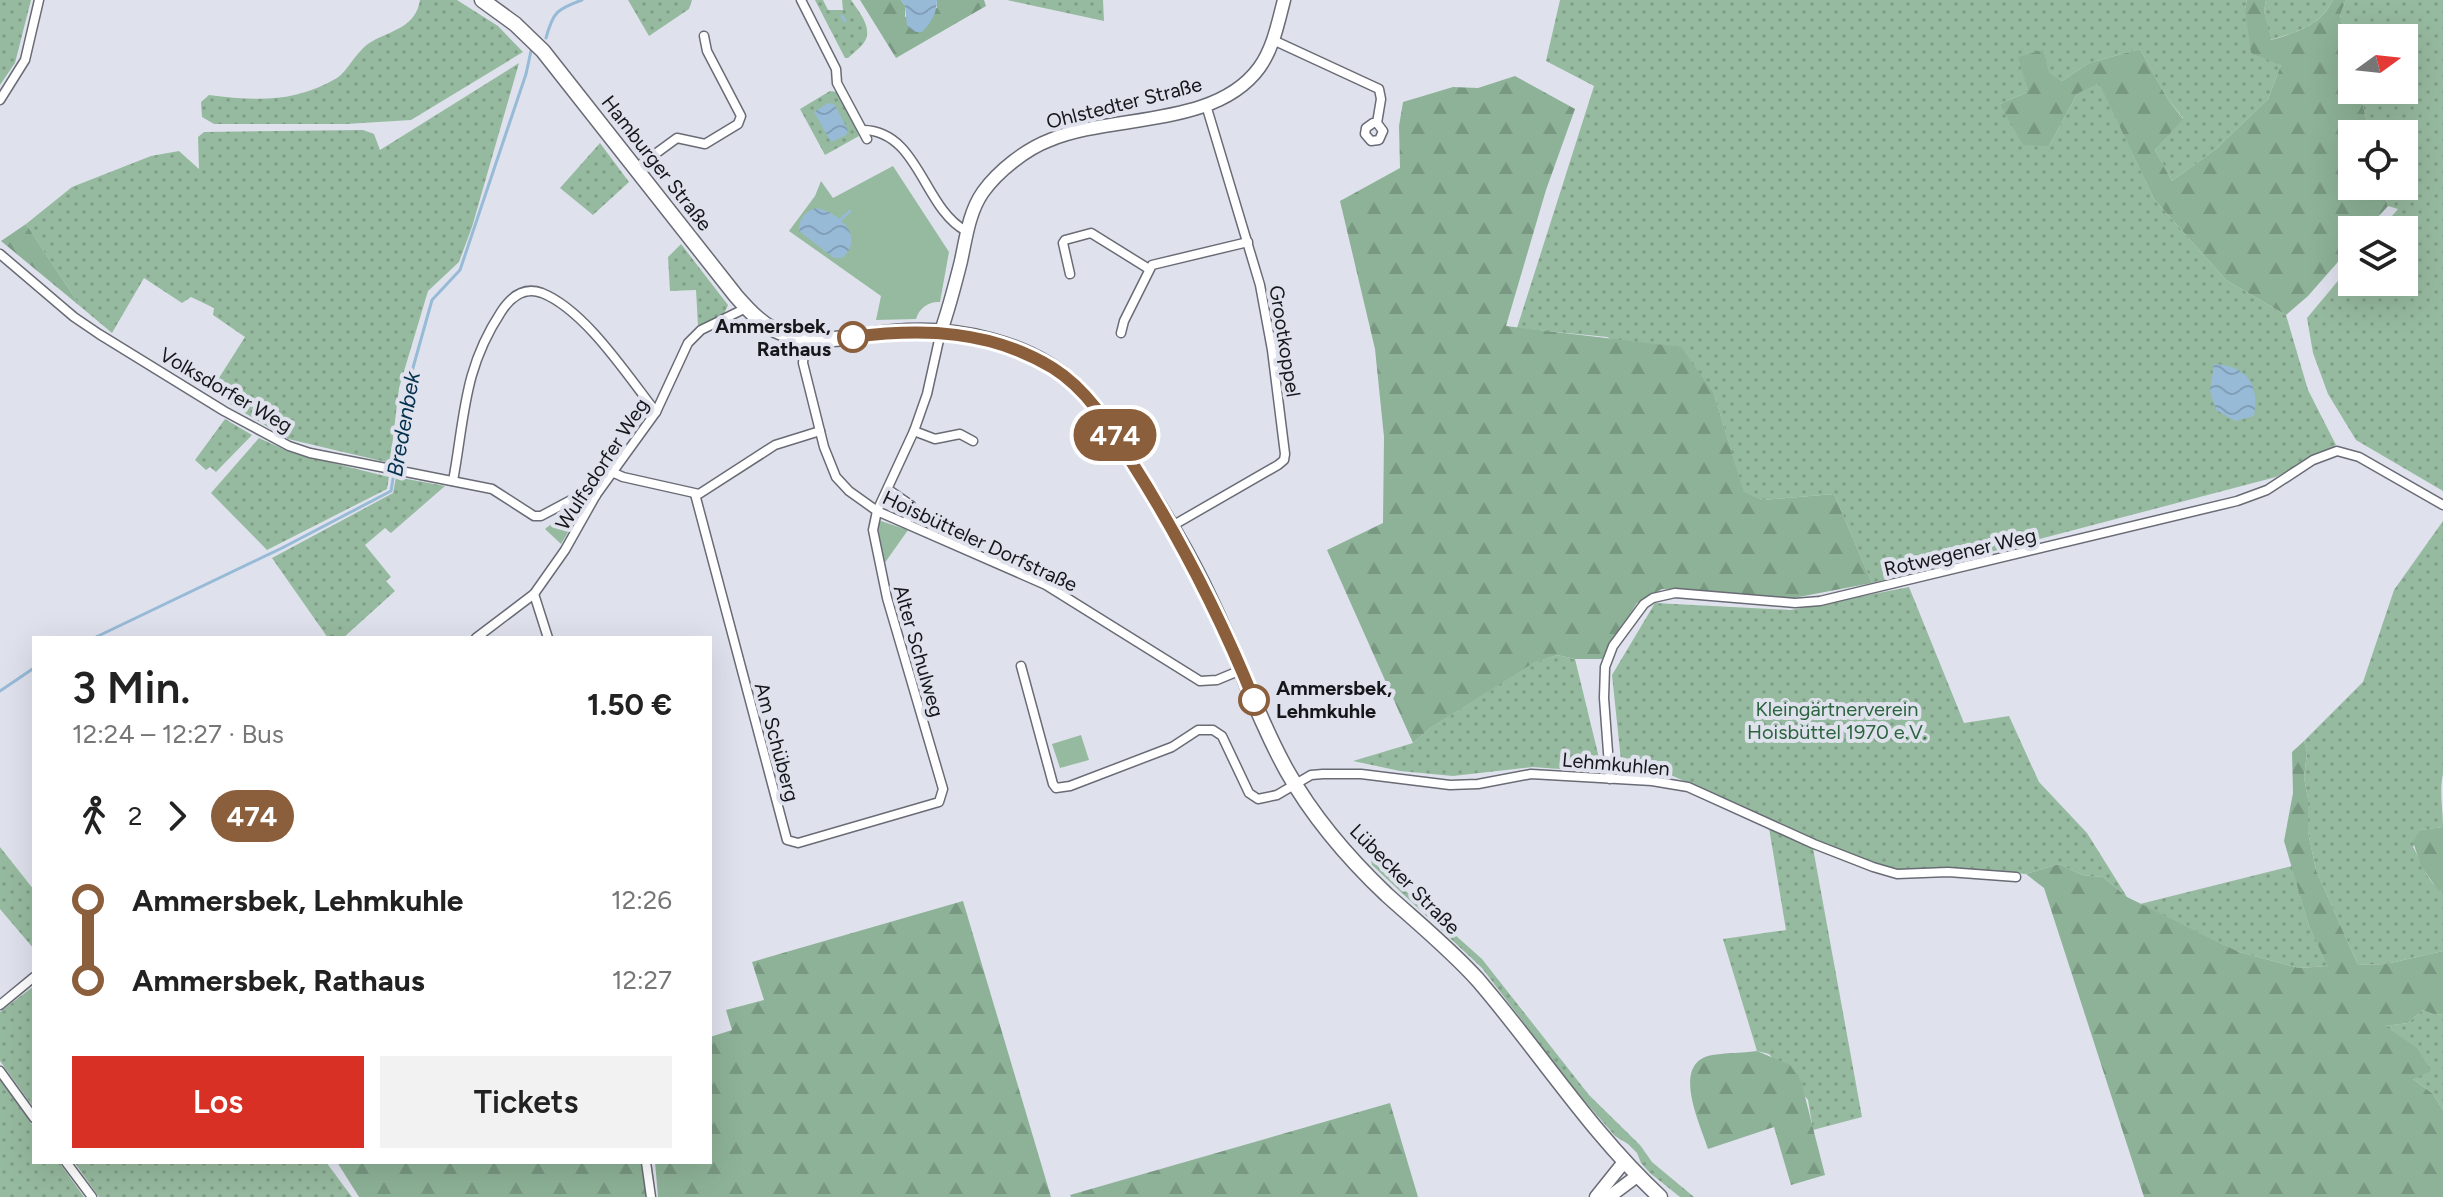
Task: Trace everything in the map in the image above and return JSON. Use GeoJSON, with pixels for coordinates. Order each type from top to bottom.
{"type":"FeatureCollection","features":[{"type":"Feature","properties":{"kind":"main road","name":"Hamburger Straße"},"geometry":{"type":"LineString","coordinates":[[482,0],[538,46],[746,308],[778,332],[805,338]]}},
{"type":"Feature","properties":{"kind":"main road","name":"Lübecker Straße"},"geometry":{"type":"LineString","coordinates":[[805,338],[941,331],[982,339],[1029,355],[1074,383],[1117,439],[1172,526],[1213,603],[1267,731],[1296,785],[1360,868],[1476,979],[1587,1119],[1637,1176],[1660,1197]]}},
{"type":"Feature","properties":{"kind":"street"},"geometry":{"type":"LineString","coordinates":[[0,100],[25,60],[39,0]]}},
{"type":"Feature","properties":{"kind":"street"},"geometry":{"type":"LineString","coordinates":[[801,0],[836,69],[837,83],[865,135],[873,130],[904,148],[947,217],[966,231]]}},
{"type":"Feature","properties":{"kind":"street","name":"Ohlstedter Straße"},"geometry":{"type":"LineString","coordinates":[[941,331],[966,231],[981,195],[990,183],[1011,164],[1049,140],[1206,105],[1225,97],[1250,78],[1265,58],[1284,0]]}},
{"type":"Feature","properties":{"kind":"street"},"geometry":{"type":"LineString","coordinates":[[636,168],[677,138],[705,144],[738,124],[741,116],[707,51],[704,36]]}},
{"type":"Feature","properties":{"kind":"street"},"geometry":{"type":"LineString","coordinates":[[1273,40],[1379,89],[1381,99],[1377,123]]}},
{"type":"Feature","properties":{"kind":"street","name":"Grootkoppel"},"geometry":{"type":"LineString","coordinates":[[1172,526],[1284,460],[1272,350],[1260,285],[1206,105]]}},
{"type":"Feature","properties":{"kind":"street"},"geometry":{"type":"LineString","coordinates":[[1070,274],[1065,240],[1091,233],[1149,269]]}},
{"type":"Feature","properties":{"kind":"street"},"geometry":{"type":"LineString","coordinates":[[1121,333],[1149,269],[1158,262],[1248,242]]}},
{"type":"Feature","properties":{"kind":"street","name":"Volksdorfer Weg"},"geometry":{"type":"LineString","coordinates":[[0,254],[74,317],[224,411],[299,450],[492,489],[534,516],[541,516],[584,493],[596,495]]}},
{"type":"Feature","properties":{"kind":"street"},"geometry":{"type":"LineString","coordinates":[[453,481],[471,372],[486,335],[509,300],[520,293],[533,291],[544,294],[586,325],[656,412]]}},
{"type":"Feature","properties":{"kind":"street","name":"Wulfsdorfer Weg"},"geometry":{"type":"LineString","coordinates":[[479,636],[534,594],[565,550],[596,495],[656,412],[679,359],[693,337],[746,308]]}},
{"type":"Feature","properties":{"kind":"street"},"geometry":{"type":"LineString","coordinates":[[877,511],[914,431],[927,394],[941,331]]}},
{"type":"Feature","properties":{"kind":"street","name":"Hoisbütteler Dorfstraße"},"geometry":{"type":"LineString","coordinates":[[805,338],[803,363],[820,431],[836,477],[849,491],[877,511],[1046,585],[1200,681],[1224,678],[1241,670]]}},
{"type":"Feature","properties":{"kind":"street"},"geometry":{"type":"LineString","coordinates":[[612,472],[695,494],[702,493],[775,445],[820,431]]}},
{"type":"Feature","properties":{"kind":"street"},"geometry":{"type":"LineString","coordinates":[[914,431],[935,439],[960,434],[973,441]]}},
{"type":"Feature","properties":{"kind":"street","name":"Rotwegener Weg"},"geometry":{"type":"LineString","coordinates":[[1610,779],[1605,667],[1613,646],[1638,610],[1653,598],[1675,593],[1795,603],[1820,601],[2237,501],[2261,493],[2313,460],[2337,451],[2359,457],[2443,505]]}},
{"type":"Feature","properties":{"kind":"street"},"geometry":{"type":"LineString","coordinates":[[889,490],[912,506],[913,511],[906,523]]}},
{"type":"Feature","properties":{"kind":"street","name":"Am Schüberg"},"geometry":{"type":"LineString","coordinates":[[695,494],[787,840],[798,843],[933,804],[941,798]]}},
{"type":"Feature","properties":{"kind":"street","name":"Alter Schulweg"},"geometry":{"type":"LineString","coordinates":[[877,511],[873,530],[882,580],[943,789],[941,798]]}},
{"type":"Feature","properties":{"kind":"street"},"geometry":{"type":"LineString","coordinates":[[534,594],[547,636]]}},
{"type":"Feature","properties":{"kind":"street","name":"Lehmkuhlen"},"geometry":{"type":"LineString","coordinates":[[1021,666],[1056,788],[1070,786],[1150,756],[1172,747],[1198,730],[1207,729],[1222,736],[1242,780],[1253,796],[1266,799],[1311,775],[1351,773],[1450,785],[1478,784],[1531,774],[1667,783],[1688,787],[1814,844],[1897,874],[1948,872],[2016,877]]}},
{"type":"Feature","properties":{"kind":"street"},"geometry":{"type":"LineString","coordinates":[[0,1005],[32,979]]}},
{"type":"Feature","properties":{"kind":"street"},"geometry":{"type":"LineString","coordinates":[[0,1071],[32,1115]]}},
{"type":"Feature","properties":{"kind":"street"},"geometry":{"type":"LineString","coordinates":[[1596,1197],[1624,1162]]}},
{"type":"Feature","properties":{"kind":"street"},"geometry":{"type":"LineString","coordinates":[[67,1164],[92,1197]]}},
{"type":"Feature","properties":{"kind":"street"},"geometry":{"type":"LineString","coordinates":[[646,1164],[651,1197]]}},
{"type":"Feature","properties":{"kind":"street"},"geometry":{"type":"LineString","coordinates":[[1609,1197],[1637,1176]]}},
{"type":"Feature","properties":{"kind":"green space"},"geometry":{"type":"Polygon","coordinates":[[[0,0],[31,0],[15,63],[0,85],[0,0]]]}},
{"type":"Feature","properties":{"kind":"green space"},"geometry":{"type":"Polygon","coordinates":[[[420,0],[457,0],[498,26],[523,52],[411,120],[346,124],[214,124],[202,117],[201,102],[209,95],[275,98],[306,92],[337,78],[371,42],[408,22],[418,9],[420,0]]]}},
{"type":"Feature","properties":{"kind":"green space"},"geometry":{"type":"Polygon","coordinates":[[[628,0],[692,0],[689,9],[649,36],[628,0]]]}},
{"type":"Feature","properties":{"kind":"green space"},"geometry":{"type":"Polygon","coordinates":[[[815,0],[823,0],[828,10],[843,10],[842,0],[851,0],[861,16],[867,27],[866,39],[848,58],[845,58],[815,0]]]}},
{"type":"Feature","properties":{"kind":"green space"},"geometry":{"type":"Polygon","coordinates":[[[860,0],[901,0],[905,6],[905,17],[937,8],[937,0],[984,0],[986,6],[896,58],[860,0]]]}},
{"type":"Feature","properties":{"kind":"green space"},"geometry":{"type":"Polygon","coordinates":[[[1007,0],[1103,0],[1104,21],[1007,0]]]}},
{"type":"Feature","properties":{"kind":"green space"},"geometry":{"type":"Polygon","coordinates":[[[1560,0],[2247,0],[2245,9],[2281,65],[2268,99],[2216,149],[2172,181],[2155,150],[2183,118],[2167,98],[2140,49],[2089,63],[2062,81],[2019,57],[2028,92],[2000,104],[2049,146],[2077,94],[2099,82],[2154,199],[2226,280],[2286,315],[2308,390],[2336,445],[2276,477],[1872,583],[1834,494],[1762,500],[1744,493],[1714,394],[1607,337],[1517,328],[1594,86],[1546,61],[1560,0]]]}},
{"type":"Feature","properties":{"kind":"green space"},"geometry":{"type":"Polygon","coordinates":[[[2247,0],[2266,0],[2264,11],[2271,40],[2315,22],[2333,0],[2346,0],[2340,15],[2342,24],[2338,24],[2338,104],[2362,104],[2366,120],[2338,120],[2338,200],[2386,200],[2388,206],[2379,216],[2338,216],[2338,262],[2308,296],[2286,315],[2226,280],[2154,199],[2099,83],[2077,94],[2049,146],[2023,145],[2000,104],[2028,92],[2018,57],[2043,50],[2049,73],[2062,81],[2089,63],[2140,49],[2167,98],[2183,119],[2155,150],[2172,181],[2216,149],[2268,99],[2281,65],[2251,53],[2245,9],[2247,0]]]}},
{"type":"Feature","properties":{"kind":"green space"},"geometry":{"type":"Polygon","coordinates":[[[2266,0],[2333,0],[2314,22],[2270,40],[2264,11],[2266,0]]]}},
{"type":"Feature","properties":{"kind":"green space"},"geometry":{"type":"Polygon","coordinates":[[[2346,0],[2443,0],[2443,491],[2356,440],[2328,394],[2313,353],[2307,318],[2338,281],[2338,296],[2418,296],[2418,216],[2392,216],[2398,209],[2388,206],[2386,200],[2418,200],[2418,120],[2366,120],[2362,104],[2418,104],[2418,24],[2342,24],[2340,15],[2346,0]]]}},
{"type":"Feature","properties":{"kind":"green space"},"geometry":{"type":"Polygon","coordinates":[[[519,63],[459,262],[428,291],[399,388],[390,463],[288,439],[210,392],[245,337],[213,315],[214,308],[191,297],[182,303],[144,278],[112,333],[81,307],[26,224],[72,187],[151,156],[179,151],[199,169],[198,137],[204,132],[363,130],[374,134],[380,150],[519,63]]]}},
{"type":"Feature","properties":{"kind":"green space"},"geometry":{"type":"Polygon","coordinates":[[[1515,76],[1575,109],[1546,190],[1506,326],[1681,347],[1714,394],[1744,492],[1762,500],[1834,494],[1872,583],[1788,599],[1662,589],[1637,603],[1602,659],[1557,655],[1533,663],[1429,729],[1413,743],[1327,550],[1383,523],[1384,437],[1375,349],[1340,201],[1400,168],[1399,126],[1403,102],[1453,87],[1478,88],[1515,76]]]}},
{"type":"Feature","properties":{"kind":"green space"},"geometry":{"type":"Polygon","coordinates":[[[830,91],[838,92],[859,136],[825,155],[800,109],[830,91]]]}},
{"type":"Feature","properties":{"kind":"green space"},"geometry":{"type":"Polygon","coordinates":[[[600,143],[629,182],[593,215],[560,188],[600,143]]]}},
{"type":"Feature","properties":{"kind":"green space"},"geometry":{"type":"Polygon","coordinates":[[[893,166],[949,252],[940,302],[925,306],[916,319],[876,320],[881,296],[789,231],[815,196],[821,181],[833,198],[893,166]]]}},
{"type":"Feature","properties":{"kind":"green space"},"geometry":{"type":"Polygon","coordinates":[[[26,224],[81,307],[1,241],[26,224]]]}},
{"type":"Feature","properties":{"kind":"green space"},"geometry":{"type":"Polygon","coordinates":[[[681,244],[728,305],[724,314],[698,326],[696,290],[670,291],[668,257],[681,244]]]}},
{"type":"Feature","properties":{"kind":"green space"},"geometry":{"type":"Polygon","coordinates":[[[225,419],[252,435],[216,472],[210,467],[206,470],[195,460],[225,419]]]}},
{"type":"Feature","properties":{"kind":"green space"},"geometry":{"type":"Polygon","coordinates":[[[259,438],[292,453],[389,477],[387,489],[267,550],[211,493],[259,438]]]}},
{"type":"Feature","properties":{"kind":"green space"},"geometry":{"type":"Polygon","coordinates":[[[396,477],[445,486],[391,533],[385,528],[365,545],[391,577],[386,581],[395,591],[345,636],[327,636],[272,558],[393,493],[396,477]]]}},
{"type":"Feature","properties":{"kind":"green space"},"geometry":{"type":"Polygon","coordinates":[[[578,503],[583,507],[561,544],[545,529],[578,503]]]}},
{"type":"Feature","properties":{"kind":"green space"},"geometry":{"type":"Polygon","coordinates":[[[881,521],[908,530],[884,564],[878,528],[881,521]]]}},
{"type":"Feature","properties":{"kind":"green space"},"geometry":{"type":"Polygon","coordinates":[[[2443,521],[2443,827],[2420,830],[2413,847],[2428,877],[2443,891],[2443,951],[2386,964],[2358,965],[2316,870],[2308,832],[2308,798],[2304,778],[2307,752],[2304,741],[2363,682],[2394,590],[2443,521]]]}},
{"type":"Feature","properties":{"kind":"green space","name":"Kleingärtnerverein Hoisbüttel 1970 e.V."},"geometry":{"type":"Polygon","coordinates":[[[1909,587],[1964,723],[2009,716],[2039,782],[2087,833],[2127,897],[2103,877],[2082,875],[2059,864],[2026,874],[1939,867],[1908,872],[1883,869],[1673,776],[1622,770],[1612,675],[1655,603],[1791,610],[1909,587]]]}},
{"type":"Feature","properties":{"kind":"green space"},"geometry":{"type":"Polygon","coordinates":[[[1557,655],[1575,659],[1600,762],[1599,772],[1533,767],[1453,776],[1400,771],[1353,761],[1413,743],[1429,729],[1532,663],[1557,655]]]}},
{"type":"Feature","properties":{"kind":"green space"},"geometry":{"type":"Polygon","coordinates":[[[1081,735],[1089,760],[1060,768],[1052,744],[1081,735]]]}},
{"type":"Feature","properties":{"kind":"green space"},"geometry":{"type":"Polygon","coordinates":[[[2304,741],[2307,752],[2304,778],[2308,798],[2308,832],[2316,870],[2358,965],[2386,964],[2443,951],[2443,1014],[2422,1010],[2408,1023],[2385,1026],[2417,1048],[2431,1071],[2413,1079],[2433,1094],[2443,1110],[2443,1197],[2144,1197],[2044,888],[2026,874],[2059,864],[2082,875],[2103,877],[2127,897],[2239,952],[2299,968],[2328,966],[2309,926],[2284,841],[2293,793],[2292,752],[2304,741]]]}},
{"type":"Feature","properties":{"kind":"green space"},"geometry":{"type":"Polygon","coordinates":[[[2443,827],[2443,891],[2438,890],[2421,866],[2413,842],[2420,830],[2443,827]]]}},
{"type":"Feature","properties":{"kind":"green space"},"geometry":{"type":"Polygon","coordinates":[[[1769,828],[1813,848],[1862,1117],[1813,1130],[1808,1100],[1769,1054],[1757,1051],[1723,939],[1786,930],[1769,828]]]}},
{"type":"Feature","properties":{"kind":"green space"},"geometry":{"type":"Polygon","coordinates":[[[0,847],[32,887],[32,947],[0,909],[0,847]]]}},
{"type":"Feature","properties":{"kind":"green space"},"geometry":{"type":"Polygon","coordinates":[[[1371,860],[1482,959],[1589,1095],[1640,1145],[1652,1162],[1694,1197],[1680,1197],[1650,1173],[1637,1153],[1615,1136],[1575,1090],[1482,968],[1372,865],[1371,860]]]}},
{"type":"Feature","properties":{"kind":"green space"},"geometry":{"type":"Polygon","coordinates":[[[2292,866],[2309,926],[2329,966],[2299,968],[2239,952],[2140,904],[2292,866]]]}},
{"type":"Feature","properties":{"kind":"green space"},"geometry":{"type":"Polygon","coordinates":[[[963,901],[1051,1197],[658,1197],[655,1164],[712,1164],[712,1036],[732,1030],[726,1010],[764,1000],[752,962],[963,901]]]}},
{"type":"Feature","properties":{"kind":"green space"},"geometry":{"type":"Polygon","coordinates":[[[32,988],[32,1105],[0,1061],[0,1012],[32,988]]]}},
{"type":"Feature","properties":{"kind":"green space"},"geometry":{"type":"Polygon","coordinates":[[[2422,1010],[2443,1014],[2443,1110],[2433,1094],[2413,1079],[2384,1026],[2408,1023],[2422,1010]]]}},
{"type":"Feature","properties":{"kind":"green space"},"geometry":{"type":"Polygon","coordinates":[[[1757,1051],[1790,1065],[1801,1081],[1825,1175],[1791,1185],[1774,1127],[1708,1149],[1691,1095],[1693,1069],[1699,1060],[1712,1055],[1757,1051]]]}},
{"type":"Feature","properties":{"kind":"green space"},"geometry":{"type":"Polygon","coordinates":[[[0,1080],[32,1124],[32,1164],[60,1164],[84,1197],[0,1197],[0,1080]]]}},
{"type":"Feature","properties":{"kind":"green space"},"geometry":{"type":"Polygon","coordinates":[[[1390,1103],[1418,1197],[1070,1195],[1390,1103]]]}},
{"type":"Feature","properties":{"kind":"green space"},"geometry":{"type":"Polygon","coordinates":[[[75,1164],[327,1164],[352,1197],[99,1197],[75,1164]]]}},
{"type":"Feature","properties":{"kind":"green space"},"geometry":{"type":"Polygon","coordinates":[[[338,1164],[643,1164],[648,1197],[359,1197],[338,1164]]]}},
{"type":"Feature","properties":{"kind":"water"},"geometry":{"type":"Polygon","coordinates":[[[901,0],[937,0],[933,18],[922,32],[915,32],[907,26],[905,6],[901,0]]]}},
{"type":"Feature","properties":{"kind":"water"},"geometry":{"type":"Polygon","coordinates":[[[828,103],[834,104],[848,130],[846,135],[831,142],[814,112],[828,103]]]}},
{"type":"Feature","properties":{"kind":"water"},"geometry":{"type":"Polygon","coordinates":[[[816,208],[825,210],[847,227],[851,242],[842,258],[834,258],[799,231],[803,216],[816,208]]]}},
{"type":"Feature","properties":{"kind":"water"},"geometry":{"type":"Polygon","coordinates":[[[2214,364],[2235,368],[2248,378],[2255,394],[2254,416],[2235,421],[2216,410],[2210,391],[2214,364]]]}},
{"type":"Feature","properties":{"kind":"waterway","name":"Bredenbek"},"geometry":{"type":"LineString","coordinates":[[546,38],[557,13],[582,0]]}},
{"type":"Feature","properties":{"kind":"waterway"},"geometry":{"type":"LineString","coordinates":[[842,16],[845,21]]}},
{"type":"Feature","properties":{"kind":"waterway","name":"Bredenbek"},"geometry":{"type":"LineString","coordinates":[[98,636],[282,548],[391,491],[409,382],[432,300],[460,270],[531,51]]}},
{"type":"Feature","properties":{"kind":"waterway"},"geometry":{"type":"LineString","coordinates":[[841,219],[850,211]]}},
{"type":"Feature","properties":{"kind":"waterway","name":"Bredenbek"},"geometry":{"type":"LineString","coordinates":[[0,691],[32,669]]}},
{"type":"Feature","properties":{"kind":"bus line","name":"474"},"geometry":{"type":"LineString","coordinates":[[853,337],[923,330],[966,335],[1029,355],[1074,383],[1117,439],[1172,526],[1213,603],[1254,700]]}},
{"type":"Feature","properties":{"kind":"place","name":"Ammersbek, Rathaus"},"geometry":{"type":"Point","coordinates":[853,337]}},
{"type":"Feature","properties":{"kind":"place","name":"Ammersbek, Lehmkuhle"},"geometry":{"type":"Point","coordinates":[1254,700]}}]}
